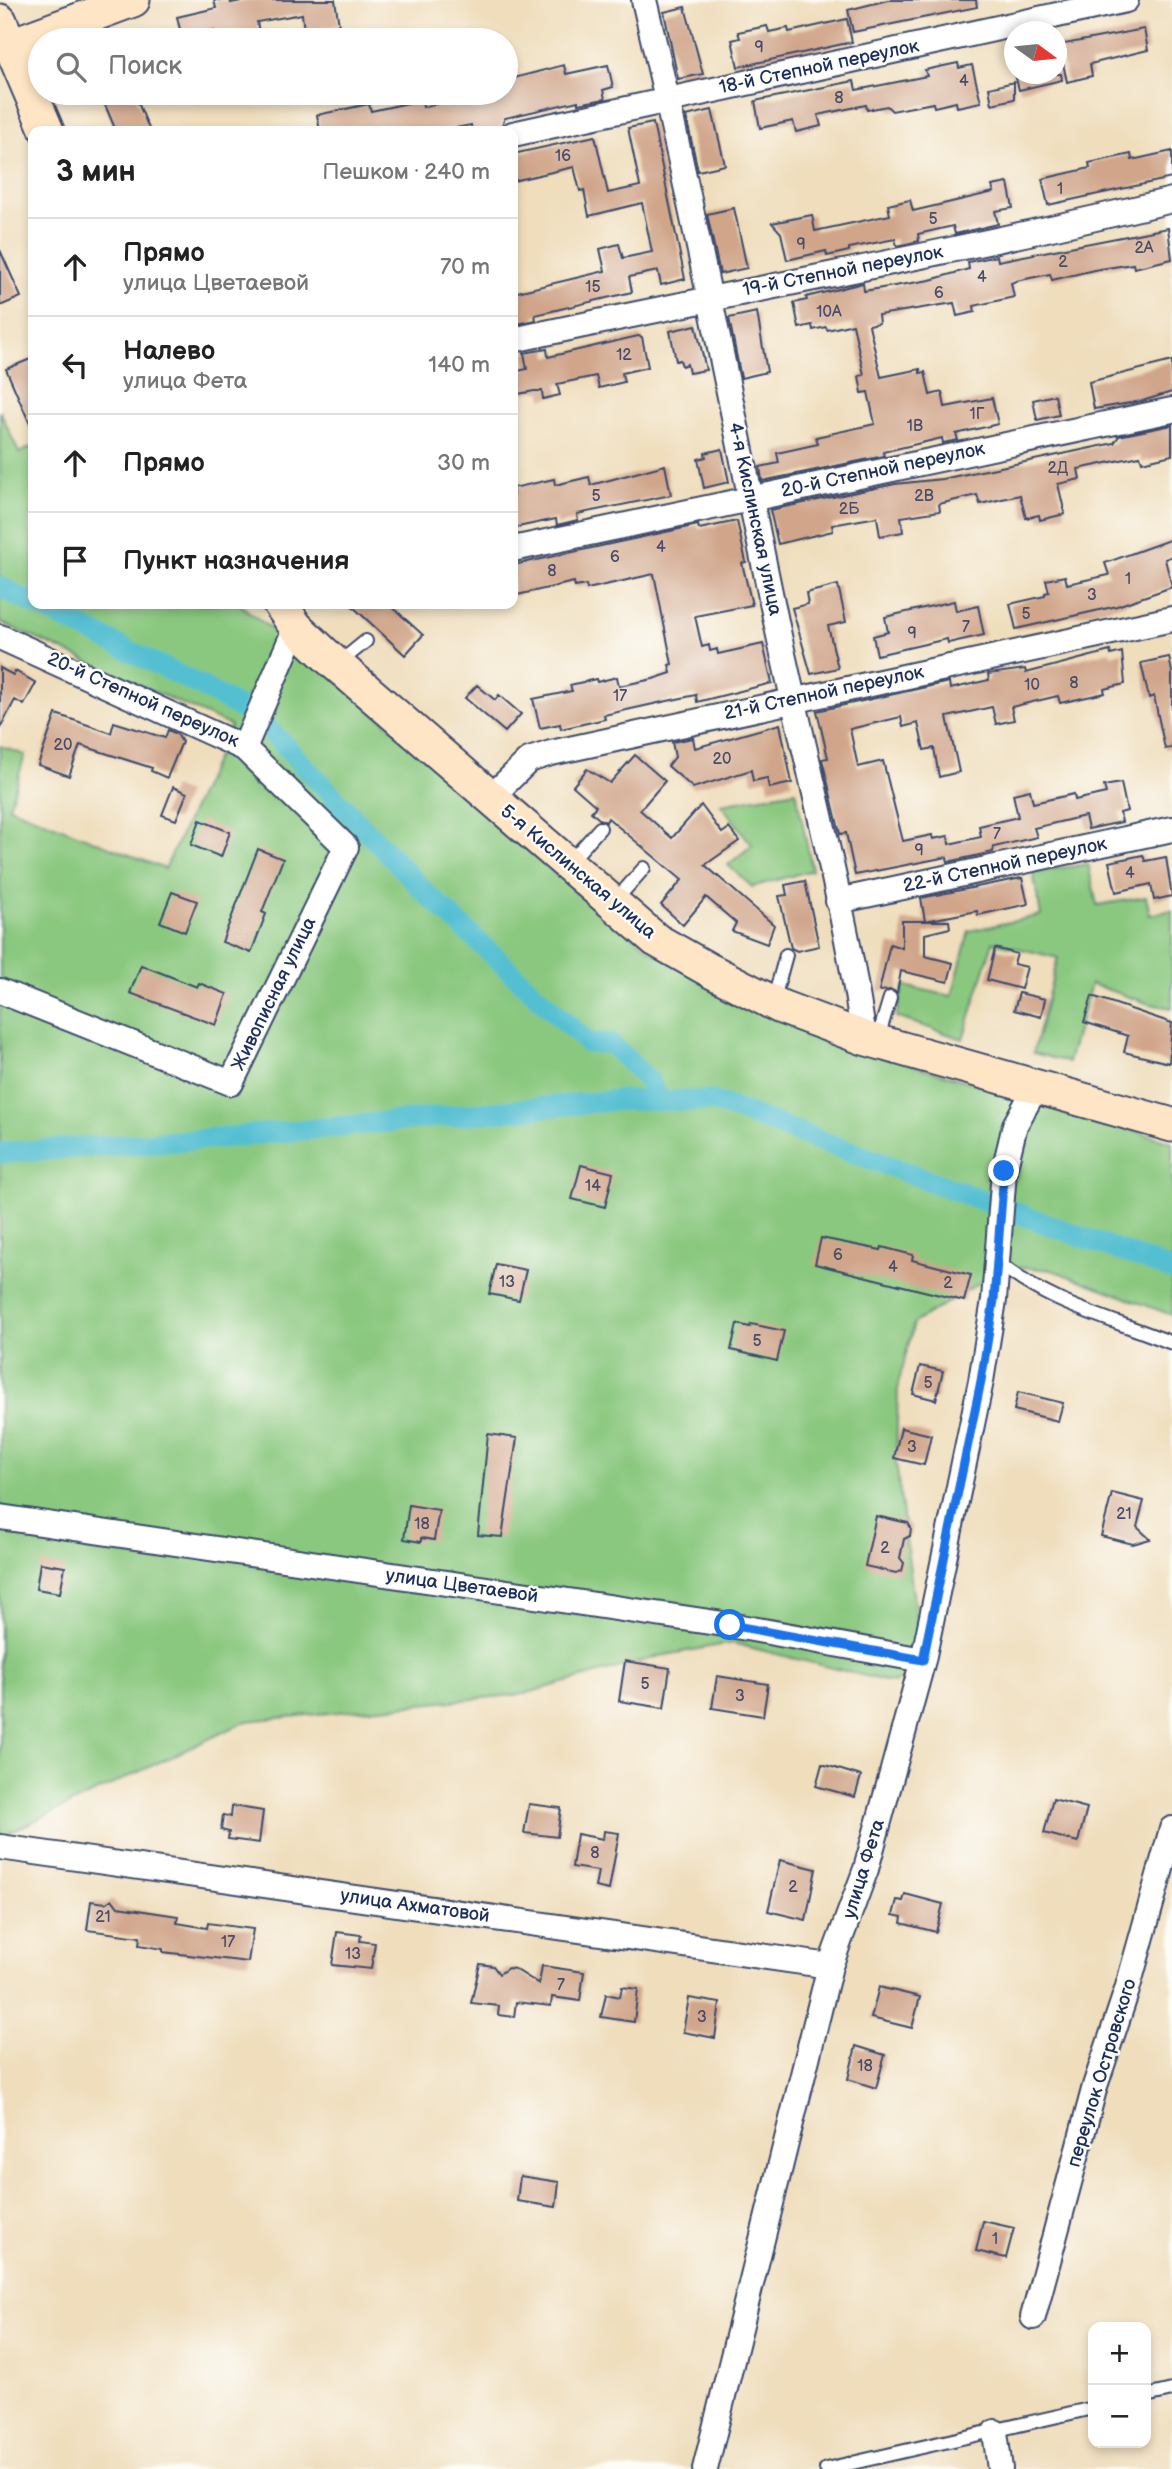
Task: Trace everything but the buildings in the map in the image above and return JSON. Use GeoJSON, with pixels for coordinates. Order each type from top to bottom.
{"type":"FeatureCollection","features":[{"type":"Feature","properties":{"kind":"street"},"geometry":{"type":"LineString","coordinates":[[38,28],[133,0]]}},
{"type":"Feature","properties":{"kind":"street","name":"4-я Кислинская улица"},"geometry":{"type":"LineString","coordinates":[[645,0],[793,699],[870,1040]]}},
{"type":"Feature","properties":{"kind":"street","name":"18-й Степной переулок"},"geometry":{"type":"LineString","coordinates":[[518,133],[1126,0]]}},
{"type":"Feature","properties":{"kind":"street"},"geometry":{"type":"LineString","coordinates":[[28,31],[4,38],[28,90]]}},
{"type":"Feature","properties":{"kind":"street"},"geometry":{"type":"LineString","coordinates":[[35,105],[45,126]]}},
{"type":"Feature","properties":{"kind":"street","name":"19-й Степной переулок"},"geometry":{"type":"LineString","coordinates":[[518,339],[710,297],[839,274],[1172,200]]}},
{"type":"Feature","properties":{"kind":"street","name":"20-й Степной переулок"},"geometry":{"type":"LineString","coordinates":[[518,548],[1172,410]]}},
{"type":"Feature","properties":{"kind":"street","name":"20-й Степной переулок"},"geometry":{"type":"LineString","coordinates":[[0,637],[244,748],[288,615]]}},
{"type":"Feature","properties":{"kind":"street","name":"5-я Кислинская улица"},"geometry":{"type":"LineString","coordinates":[[288,615],[337,665],[613,903],[700,965],[773,1003],[870,1040],[1172,1125]]}},
{"type":"Feature","properties":{"kind":"street","name":"21-й Степной переулок"},"geometry":{"type":"LineString","coordinates":[[490,798],[529,760],[793,699],[1172,619]]}},
{"type":"Feature","properties":{"kind":"street","name":"Живописная улица"},"geometry":{"type":"LineString","coordinates":[[0,991],[231,1083],[346,847],[244,748]]}},
{"type":"Feature","properties":{"kind":"street","name":"22-й Степной переулок"},"geometry":{"type":"LineString","coordinates":[[838,901],[1172,829]]}},
{"type":"Feature","properties":{"kind":"street","name":"улица Фета"},"geometry":{"type":"LineString","coordinates":[[705,2469],[830,1966],[866,1869],[923,1660],[981,1381],[998,1262],[1004,1171],[1015,1125],[1036,1087]]}},
{"type":"Feature","properties":{"kind":"street","name":"улица Цветаевой"},"geometry":{"type":"LineString","coordinates":[[0,1517],[730,1625],[923,1660]]}},
{"type":"Feature","properties":{"kind":"street","name":"переулок Островского"},"geometry":{"type":"LineString","coordinates":[[1033,2317],[1095,2086],[1127,1990],[1172,1829]]}},
{"type":"Feature","properties":{"kind":"street","name":"улица Ахматовой"},"geometry":{"type":"LineString","coordinates":[[0,1847],[830,1966]]}},
{"type":"Feature","properties":{"kind":"street"},"geometry":{"type":"LineString","coordinates":[[995,2432],[1000,2469]]}},
{"type":"Feature","properties":{"kind":"lane"},"geometry":{"type":"LineString","coordinates":[[337,665],[366,641]]}},
{"type":"Feature","properties":{"kind":"lane"},"geometry":{"type":"LineString","coordinates":[[568,864],[600,828]]}},
{"type":"Feature","properties":{"kind":"lane"},"geometry":{"type":"LineString","coordinates":[[613,903],[644,868]]}},
{"type":"Feature","properties":{"kind":"lane"},"geometry":{"type":"LineString","coordinates":[[773,1003],[786,955]]}},
{"type":"Feature","properties":{"kind":"lane"},"geometry":{"type":"LineString","coordinates":[[870,1040],[890,998]]}},
{"type":"Feature","properties":{"kind":"lane"},"geometry":{"type":"LineString","coordinates":[[998,1262],[1019,1280],[1046,1294],[1172,1343]]}},
{"type":"Feature","properties":{"kind":"lane"},"geometry":{"type":"LineString","coordinates":[[1151,2395],[1172,2390]]}},
{"type":"Feature","properties":{"kind":"lane"},"geometry":{"type":"LineString","coordinates":[[827,2469],[1088,2409]]}},
{"type":"Feature","properties":{"kind":"green space"},"geometry":{"type":"Polygon","coordinates":[[[0,411],[19,453],[28,448],[28,609],[246,609],[325,670],[650,950],[896,1060],[1172,1142],[1172,1315],[1052,1270],[1007,1266],[914,1323],[898,1385],[896,1462],[921,1656],[916,1674],[893,1683],[732,1643],[660,1656],[524,1694],[247,1721],[0,1837],[0,746],[25,755],[9,807],[165,869],[231,726],[0,622],[0,411]]]}},
{"type":"Feature","properties":{"kind":"green space"},"geometry":{"type":"Polygon","coordinates":[[[796,791],[812,870],[752,887],[728,865],[752,845],[721,804],[796,791]]]}},
{"type":"Feature","properties":{"kind":"green space"},"geometry":{"type":"Polygon","coordinates":[[[1088,864],[1097,905],[1146,897],[1150,915],[1172,910],[1172,1008],[1150,1004],[1091,984],[1068,1062],[1033,1053],[1058,958],[993,942],[963,1039],[896,1017],[904,986],[952,996],[969,931],[1041,915],[1033,872],[1088,864]]]}},
{"type":"Feature","properties":{"kind":"waterway"},"geometry":{"type":"LineString","coordinates":[[0,587],[28,601]]}},
{"type":"Feature","properties":{"kind":"waterway"},"geometry":{"type":"LineString","coordinates":[[45,609],[201,686],[258,718],[427,894],[588,1043],[610,1043],[649,1081],[659,1101]]}},
{"type":"Feature","properties":{"kind":"waterway"},"geometry":{"type":"LineString","coordinates":[[0,1153],[219,1138],[619,1100],[713,1101],[1172,1270]]}},
{"type":"Feature","properties":{"kind":"route"},"geometry":{"type":"LineString","coordinates":[[730,1625],[923,1660],[981,1381],[994,1300],[1004,1171]]}}]}
